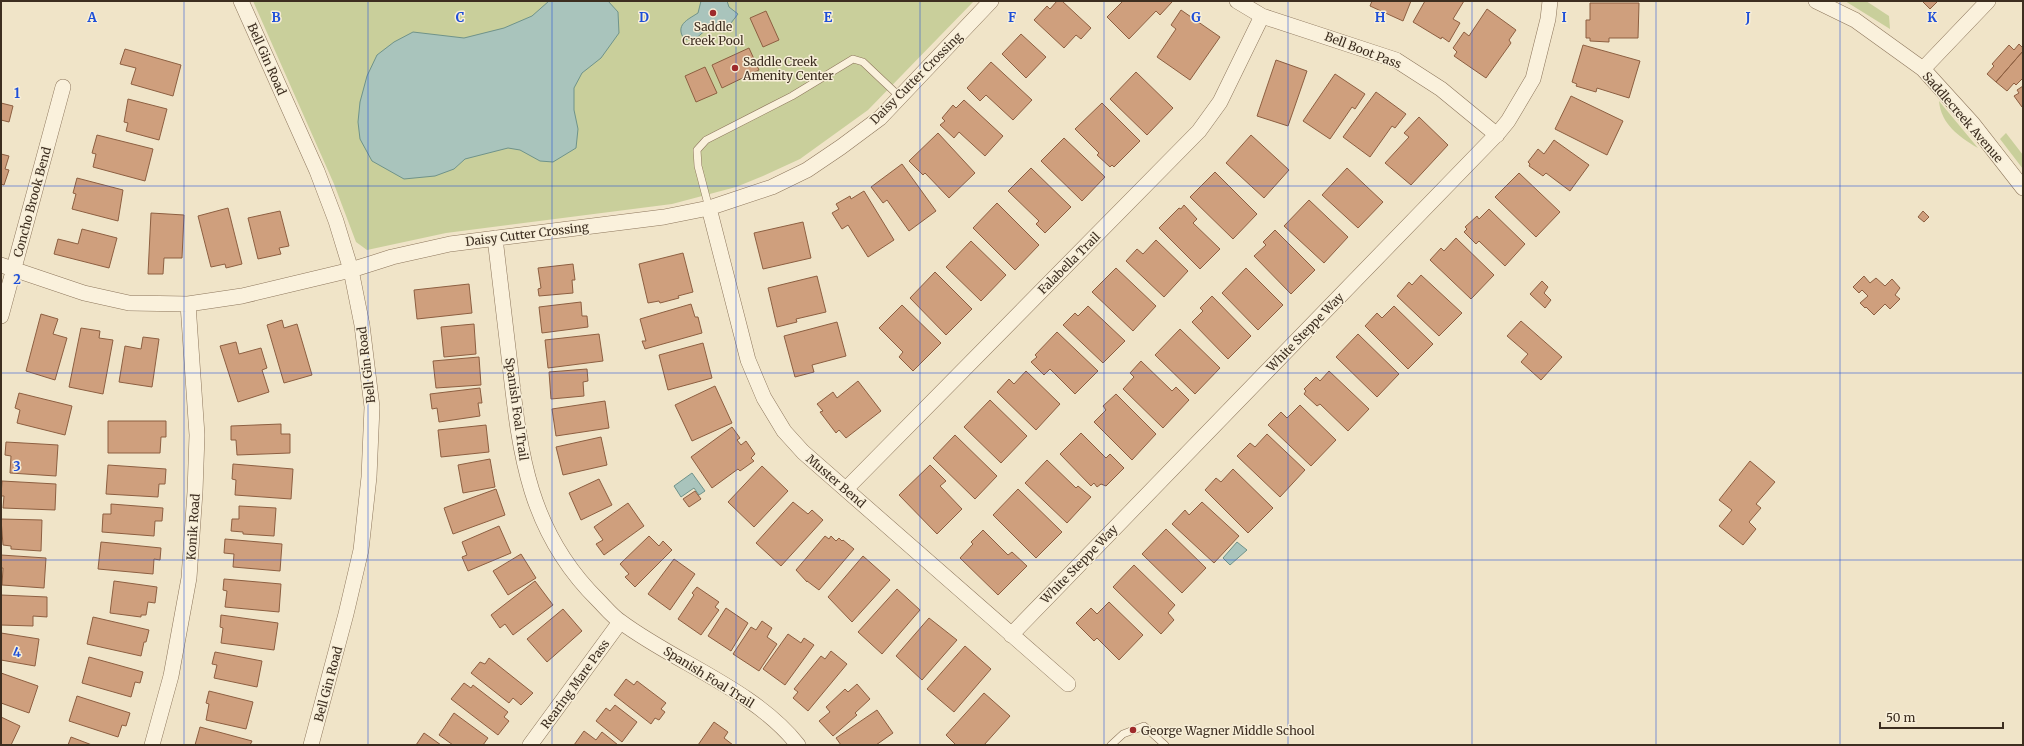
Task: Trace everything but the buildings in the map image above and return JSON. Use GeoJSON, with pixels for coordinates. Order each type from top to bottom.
{"type":"FeatureCollection","features":[{"type":"Feature","properties":{"kind":"street","name":"Bell Gin Road"},"geometry":{"type":"LineString","coordinates":[[241,1],[317,171],[351,270],[362,325],[372,406],[369,477],[361,550],[311,745]]}},
{"type":"Feature","properties":{"kind":"street","name":"Daisy Cutter Crossing"},"geometry":{"type":"LineString","coordinates":[[7,267],[84,293],[129,303],[188,304],[242,296],[351,270],[392,256],[450,244],[664,217],[709,208],[772,187],[807,170],[880,118],[991,1]]}},
{"type":"Feature","properties":{"kind":"street","name":"Bell Boot Pass"},"geometry":{"type":"LineString","coordinates":[[1237,1],[1262,16],[1396,60],[1441,89],[1497,135]]}},
{"type":"Feature","properties":{"kind":"street","name":"White Steppe Way"},"geometry":{"type":"LineString","coordinates":[[1011,635],[1497,135],[1508,121],[1533,79],[1548,19],[1550,1]]}},
{"type":"Feature","properties":{"kind":"street","name":"Saddlecreek Avenue"},"geometry":{"type":"LineString","coordinates":[[1816,1],[1855,20],[1923,69],[1973,124],[2023,188]]}},
{"type":"Feature","properties":{"kind":"street"},"geometry":{"type":"LineString","coordinates":[[1923,69],[1988,1]]}},
{"type":"Feature","properties":{"kind":"street","name":"Falabella Trail"},"geometry":{"type":"LineString","coordinates":[[846,488],[1199,131],[1220,102],[1262,16]]}},
{"type":"Feature","properties":{"kind":"street","name":"Concho Brook Bend"},"geometry":{"type":"LineString","coordinates":[[1,316],[7,267],[63,87]]}},
{"type":"Feature","properties":{"kind":"street","name":"Muster Bend"},"geometry":{"type":"LineString","coordinates":[[709,208],[748,360],[764,398],[784,430],[803,452],[846,488],[1068,684]]}},
{"type":"Feature","properties":{"kind":"street","name":"Spanish Foal Trail"},"geometry":{"type":"LineString","coordinates":[[495,238],[518,438],[530,489],[550,538],[570,568],[592,594],[620,622],[727,686],[765,713],[798,745]]}},
{"type":"Feature","properties":{"kind":"street","name":"Konik Road"},"geometry":{"type":"LineString","coordinates":[[152,745],[171,676],[189,578],[197,435],[188,304]]}},
{"type":"Feature","properties":{"kind":"street","name":"Rearing Mare Pass"},"geometry":{"type":"LineString","coordinates":[[530,745],[620,622]]}},
{"type":"Feature","properties":{"kind":"lane"},"geometry":{"type":"LineString","coordinates":[[709,208],[698,166],[698,150],[706,140],[792,96],[842,64],[853,59],[863,62],[900,97]]}},
{"type":"Feature","properties":{"kind":"lane"},"geometry":{"type":"LineString","coordinates":[[1111,745],[1123,734],[1144,726],[1165,745]]}},
{"type":"Feature","properties":{"kind":"green space"},"geometry":{"type":"Polygon","coordinates":[[[253,1],[974,1],[868,110],[800,159],[763,176],[736,187],[672,204],[446,233],[367,250],[356,242],[334,184],[253,1]]]}},
{"type":"Feature","properties":{"kind":"green space"},"geometry":{"type":"Polygon","coordinates":[[[1845,1],[1866,1],[1889,16],[1890,29],[1845,1]]]}},
{"type":"Feature","properties":{"kind":"green space"},"geometry":{"type":"Polygon","coordinates":[[[1939,101],[1978,148],[1964,139],[1947,123],[1940,109],[1939,101]]]}},
{"type":"Feature","properties":{"kind":"green space"},"geometry":{"type":"Polygon","coordinates":[[[2006,133],[2023,155],[2023,169],[2000,139],[2006,133]]]}},
{"type":"Feature","properties":{"kind":"water"},"geometry":{"type":"Polygon","coordinates":[[[549,1],[608,1],[618,12],[619,33],[601,58],[582,73],[574,88],[574,110],[578,129],[576,148],[553,162],[540,161],[520,150],[508,148],[465,159],[454,169],[435,176],[404,179],[372,161],[360,139],[358,122],[360,102],[367,76],[377,55],[394,42],[413,32],[464,38],[504,28],[532,16],[549,1]]]}},
{"type":"Feature","properties":{"kind":"water"},"geometry":{"type":"Polygon","coordinates":[[[701,1],[727,1],[729,7],[738,14],[724,32],[707,29],[694,40],[684,39],[681,30],[682,26],[686,21],[698,13],[701,1]]]}},
{"type":"Feature","properties":{"kind":"water"},"geometry":{"type":"Polygon","coordinates":[[[692,473],[705,491],[699,495],[694,488],[681,497],[674,486],[692,473]]]}},
{"type":"Feature","properties":{"kind":"water"},"geometry":{"type":"Polygon","coordinates":[[[1237,542],[1247,550],[1230,565],[1223,558],[1237,542]]]}},
{"type":"Feature","properties":{"kind":"place","name":"Saddle Creek Pool"},"geometry":{"type":"Point","coordinates":[713,13]}},
{"type":"Feature","properties":{"kind":"place","name":"Saddle Creek Amenity Center"},"geometry":{"type":"Point","coordinates":[735,68]}},
{"type":"Feature","properties":{"kind":"place","name":"George Wagner Middle School"},"geometry":{"type":"Point","coordinates":[1133,730]}}]}
